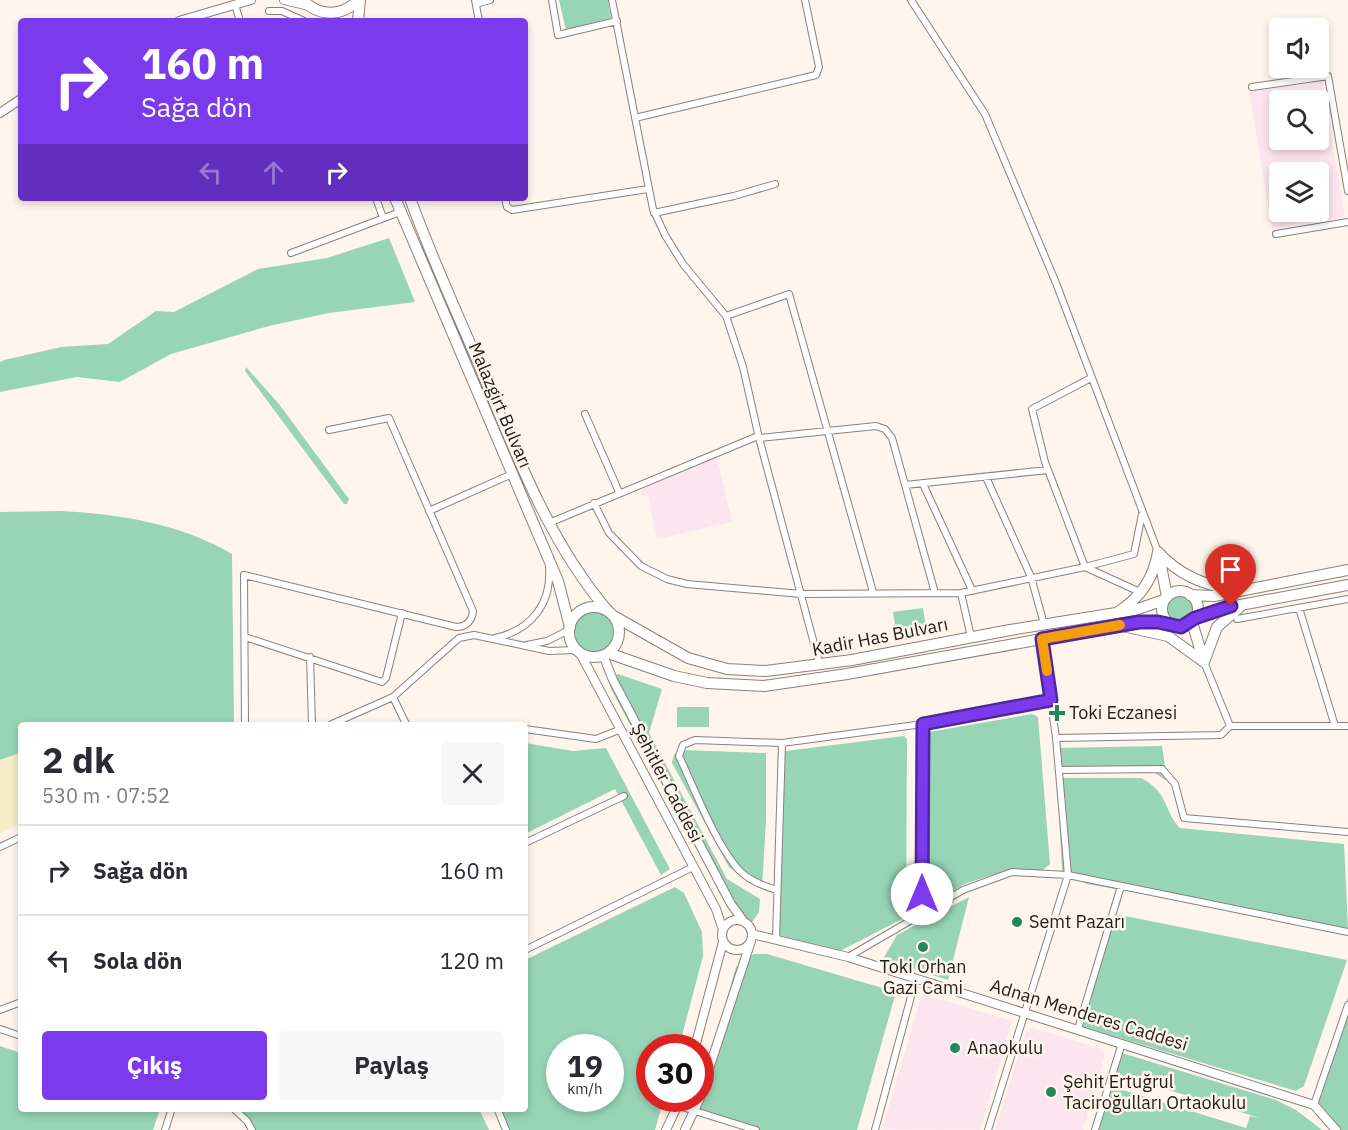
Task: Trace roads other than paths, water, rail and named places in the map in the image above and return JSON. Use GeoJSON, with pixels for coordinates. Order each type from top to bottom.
{"type":"FeatureCollection","features":[{"type":"Feature","properties":{"kind":"highway"},"geometry":{"type":"LineString","coordinates":[[321,12],[340,12],[359,0]]}},
{"type":"Feature","properties":{"kind":"highway"},"geometry":{"type":"LineString","coordinates":[[358,18],[359,0]]}},
{"type":"Feature","properties":{"kind":"highway"},"geometry":{"type":"LineString","coordinates":[[306,3],[326,18]]}},
{"type":"Feature","properties":{"kind":"highway","name":"Malazgirt Bulvarı"},"geometry":{"type":"LineString","coordinates":[[396,201],[558,581],[569,628]]}},
{"type":"Feature","properties":{"kind":"highway","name":"Malazgirt Bulvarı"},"geometry":{"type":"LineString","coordinates":[[411,201],[503,421],[549,523],[574,568],[610,613]]}},
{"type":"Feature","properties":{"kind":"highway"},"geometry":{"type":"LineString","coordinates":[[1158,552],[1170,564],[1197,606],[1194,620],[1204,662]]}},
{"type":"Feature","properties":{"kind":"highway"},"geometry":{"type":"LineString","coordinates":[[1115,613],[1140,592],[1152,574],[1158,552]]}},
{"type":"Feature","properties":{"kind":"highway"},"geometry":{"type":"LineString","coordinates":[[1158,552],[1166,598],[1162,612],[1204,662]]}},
{"type":"Feature","properties":{"kind":"highway"},"geometry":{"type":"LineString","coordinates":[[1170,564],[1205,583],[1233,588],[1253,588]]}},
{"type":"Feature","properties":{"kind":"highway"},"geometry":{"type":"LineString","coordinates":[[1166,598],[1174,592],[1214,596],[1348,570]]}},
{"type":"Feature","properties":{"kind":"highway"},"geometry":{"type":"LineString","coordinates":[[1172,625],[1194,620],[1220,609],[1348,585]]}},
{"type":"Feature","properties":{"kind":"highway","name":"Kadir Has Bulvarı"},"geometry":{"type":"LineString","coordinates":[[610,613],[688,658],[714,666],[766,671],[820,666],[971,637],[1115,613],[1142,608],[1166,598]]}},
{"type":"Feature","properties":{"kind":"highway"},"geometry":{"type":"LineString","coordinates":[[1204,662],[1212,636],[1220,624],[1228,615],[1247,604]]}},
{"type":"Feature","properties":{"kind":"highway"},"geometry":{"type":"LineString","coordinates":[[599,608],[610,613],[619,632],[617,642],[605,654],[589,657],[578,651],[570,640],[569,628],[577,614],[585,609],[599,608]]}},
{"type":"Feature","properties":{"kind":"highway","name":"Kadir Has Bulvarı"},"geometry":{"type":"LineString","coordinates":[[605,654],[674,676],[707,683],[764,686],[847,674],[1139,622],[1172,625]]}},
{"type":"Feature","properties":{"kind":"highway"},"geometry":{"type":"LineString","coordinates":[[1115,626],[1168,636],[1204,662]]}},
{"type":"Feature","properties":{"kind":"street"},"geometry":{"type":"LineString","coordinates":[[190,18],[252,0]]}},
{"type":"Feature","properties":{"kind":"street"},"geometry":{"type":"LineString","coordinates":[[284,0],[306,3]]}},
{"type":"Feature","properties":{"kind":"street"},"geometry":{"type":"LineString","coordinates":[[478,18],[476,2],[490,0]]}},
{"type":"Feature","properties":{"kind":"street"},"geometry":{"type":"LineString","coordinates":[[552,0],[558,35],[616,21]]}},
{"type":"Feature","properties":{"kind":"street"},"geometry":{"type":"LineString","coordinates":[[612,0],[654,213],[683,264],[726,315],[742,367],[820,666]]}},
{"type":"Feature","properties":{"kind":"street"},"geometry":{"type":"LineString","coordinates":[[634,118],[816,75],[819,67],[805,0]]}},
{"type":"Feature","properties":{"kind":"street"},"geometry":{"type":"LineString","coordinates":[[911,0],[985,114],[1056,283],[1158,552]]}},
{"type":"Feature","properties":{"kind":"street"},"geometry":{"type":"LineString","coordinates":[[235,5],[239,18]]}},
{"type":"Feature","properties":{"kind":"street"},"geometry":{"type":"LineString","coordinates":[[269,11],[282,11],[297,18]]}},
{"type":"Feature","properties":{"kind":"street"},"geometry":{"type":"LineString","coordinates":[[1252,87],[1328,76],[1348,191]]}},
{"type":"Feature","properties":{"kind":"street"},"geometry":{"type":"LineString","coordinates":[[0,113],[18,101]]}},
{"type":"Feature","properties":{"kind":"street"},"geometry":{"type":"LineString","coordinates":[[654,213],[734,196],[775,184]]}},
{"type":"Feature","properties":{"kind":"street"},"geometry":{"type":"LineString","coordinates":[[506,201],[507,207],[512,210],[648,189]]}},
{"type":"Feature","properties":{"kind":"street"},"geometry":{"type":"LineString","coordinates":[[377,201],[383,218]]}},
{"type":"Feature","properties":{"kind":"street"},"geometry":{"type":"LineString","coordinates":[[291,253],[400,212]]}},
{"type":"Feature","properties":{"kind":"street"},"geometry":{"type":"LineString","coordinates":[[1276,234],[1348,222]]}},
{"type":"Feature","properties":{"kind":"street"},"geometry":{"type":"LineString","coordinates":[[726,315],[789,294],[873,592]]}},
{"type":"Feature","properties":{"kind":"street"},"geometry":{"type":"LineString","coordinates":[[1091,378],[1032,409],[1034,426],[1048,470],[1085,567],[1140,592]]}},
{"type":"Feature","properties":{"kind":"street"},"geometry":{"type":"LineString","coordinates":[[585,414],[619,492]]}},
{"type":"Feature","properties":{"kind":"street"},"geometry":{"type":"LineString","coordinates":[[245,722],[244,575],[452,626],[465,625],[470,620],[473,611],[388,418],[329,430]]}},
{"type":"Feature","properties":{"kind":"street"},"geometry":{"type":"LineString","coordinates":[[549,523],[619,492],[759,437],[876,426],[885,429],[892,438],[935,593]]}},
{"type":"Feature","properties":{"kind":"street"},"geometry":{"type":"LineString","coordinates":[[905,486],[1048,470]]}},
{"type":"Feature","properties":{"kind":"street"},"geometry":{"type":"LineString","coordinates":[[429,510],[512,474]]}},
{"type":"Feature","properties":{"kind":"street"},"geometry":{"type":"LineString","coordinates":[[986,477],[1031,577],[1044,624]]}},
{"type":"Feature","properties":{"kind":"street"},"geometry":{"type":"LineString","coordinates":[[923,484],[972,590]]}},
{"type":"Feature","properties":{"kind":"street"},"geometry":{"type":"LineString","coordinates":[[594,503],[603,525],[615,540],[641,566],[657,575],[687,584],[801,594],[962,592],[1085,567],[1134,554],[1142,514]]}},
{"type":"Feature","properties":{"kind":"street"},"geometry":{"type":"LineString","coordinates":[[493,639],[520,629],[539,612],[548,589],[547,556]]}},
{"type":"Feature","properties":{"kind":"street"},"geometry":{"type":"LineString","coordinates":[[962,592],[971,637]]}},
{"type":"Feature","properties":{"kind":"street"},"geometry":{"type":"LineString","coordinates":[[1302,594],[1306,606]]}},
{"type":"Feature","properties":{"kind":"street"},"geometry":{"type":"LineString","coordinates":[[1237,619],[1348,598]]}},
{"type":"Feature","properties":{"kind":"street"},"geometry":{"type":"LineString","coordinates":[[1299,608],[1335,726]]}},
{"type":"Feature","properties":{"kind":"street"},"geometry":{"type":"LineString","coordinates":[[245,637],[384,682],[402,613]]}},
{"type":"Feature","properties":{"kind":"street"},"geometry":{"type":"LineString","coordinates":[[465,625],[468,636]]}},
{"type":"Feature","properties":{"kind":"street"},"geometry":{"type":"LineString","coordinates":[[523,645],[547,641],[569,628]]}},
{"type":"Feature","properties":{"kind":"street"},"geometry":{"type":"LineString","coordinates":[[337,722],[393,697],[459,638],[468,636],[560,652],[578,651]]}},
{"type":"Feature","properties":{"kind":"street"},"geometry":{"type":"LineString","coordinates":[[988,1130],[1068,875],[1056,738],[1042,639]]}},
{"type":"Feature","properties":{"kind":"street","name":"Şehitler Caddesi"},"geometry":{"type":"LineString","coordinates":[[578,651],[716,909],[723,930]]}},
{"type":"Feature","properties":{"kind":"street","name":"Şehitler Caddesi"},"geometry":{"type":"LineString","coordinates":[[605,654],[624,700],[731,904],[744,922]]}},
{"type":"Feature","properties":{"kind":"street"},"geometry":{"type":"LineString","coordinates":[[310,657],[312,722]]}},
{"type":"Feature","properties":{"kind":"street"},"geometry":{"type":"LineString","coordinates":[[1204,662],[1230,726]]}},
{"type":"Feature","properties":{"kind":"street"},"geometry":{"type":"LineString","coordinates":[[393,697],[405,722]]}},
{"type":"Feature","properties":{"kind":"street"},"geometry":{"type":"LineString","coordinates":[[777,890],[758,884],[738,869],[707,817],[679,756],[683,745],[695,740],[782,743],[923,724],[1051,700]]}},
{"type":"Feature","properties":{"kind":"street"},"geometry":{"type":"LineString","coordinates":[[922,916],[923,724]]}},
{"type":"Feature","properties":{"kind":"street"},"geometry":{"type":"LineString","coordinates":[[1056,738],[1221,735],[1230,726],[1348,726]]}},
{"type":"Feature","properties":{"kind":"street"},"geometry":{"type":"LineString","coordinates":[[528,729],[596,739],[619,730]]}},
{"type":"Feature","properties":{"kind":"street"},"geometry":{"type":"LineString","coordinates":[[776,939],[782,743]]}},
{"type":"Feature","properties":{"kind":"street"},"geometry":{"type":"LineString","coordinates":[[1059,770],[1162,769],[1175,784],[1184,818],[1348,832]]}},
{"type":"Feature","properties":{"kind":"street"},"geometry":{"type":"LineString","coordinates":[[528,842],[624,796]]}},
{"type":"Feature","properties":{"kind":"street"},"geometry":{"type":"LineString","coordinates":[[0,847],[18,838]]}},
{"type":"Feature","properties":{"kind":"street"},"geometry":{"type":"LineString","coordinates":[[528,949],[693,867]]}},
{"type":"Feature","properties":{"kind":"street"},"geometry":{"type":"LineString","coordinates":[[848,957],[922,916],[963,890],[1012,872],[1068,875],[1348,932]]}},
{"type":"Feature","properties":{"kind":"street"},"geometry":{"type":"LineString","coordinates":[[1078,1029],[1121,886]]}},
{"type":"Feature","properties":{"kind":"street"},"geometry":{"type":"LineString","coordinates":[[698,1034],[723,942],[723,930],[729,923],[744,922],[751,937],[714,1053]]}},
{"type":"Feature","properties":{"kind":"street"},"geometry":{"type":"LineString","coordinates":[[723,942],[730,949],[740,950],[751,937]]}},
{"type":"Feature","properties":{"kind":"street","name":"Adnan Menderes Caddesi"},"geometry":{"type":"LineString","coordinates":[[751,937],[776,939],[848,957],[1314,1105]]}},
{"type":"Feature","properties":{"kind":"street"},"geometry":{"type":"LineString","coordinates":[[874,1130],[916,978]]}},
{"type":"Feature","properties":{"kind":"street"},"geometry":{"type":"LineString","coordinates":[[0,1010],[18,1003]]}},
{"type":"Feature","properties":{"kind":"street"},"geometry":{"type":"LineString","coordinates":[[1336,1130],[1314,1105],[1348,1005]]}},
{"type":"Feature","properties":{"kind":"street"},"geometry":{"type":"LineString","coordinates":[[0,1029],[18,1035]]}},
{"type":"Feature","properties":{"kind":"street"},"geometry":{"type":"LineString","coordinates":[[1095,1130],[1122,1043]]}},
{"type":"Feature","properties":{"kind":"street"},"geometry":{"type":"LineString","coordinates":[[165,1130],[171,1112]]}},
{"type":"Feature","properties":{"kind":"street"},"geometry":{"type":"LineString","coordinates":[[237,1112],[247,1121],[252,1130]]}},
{"type":"Feature","properties":{"kind":"street"},"geometry":{"type":"LineString","coordinates":[[499,1112],[506,1130]]}},
{"type":"Feature","properties":{"kind":"street"},"geometry":{"type":"LineString","coordinates":[[666,1130],[675,1112]]}},
{"type":"Feature","properties":{"kind":"street"},"geometry":{"type":"LineString","coordinates":[[685,1130],[695,1112]]}},
{"type":"Feature","properties":{"kind":"street"},"geometry":{"type":"LineString","coordinates":[[699,1112],[756,1130]]}},
{"type":"Feature","properties":{"kind":"place","name":"Toki Eczanesi"},"geometry":{"type":"Point","coordinates":[1057,713]}},
{"type":"Feature","properties":{"kind":"place","name":"Semt Pazarı"},"geometry":{"type":"Point","coordinates":[1017,922]}},
{"type":"Feature","properties":{"kind":"place","name":"Toki Orhan Gazi Cami"},"geometry":{"type":"Point","coordinates":[923,947]}},
{"type":"Feature","properties":{"kind":"place","name":"Anaokulu"},"geometry":{"type":"Point","coordinates":[955,1048]}},
{"type":"Feature","properties":{"kind":"place","name":"Şehit Ertuğrul Taciroğulları Ortaokulu"},"geometry":{"type":"Point","coordinates":[1051,1092]}}]}
